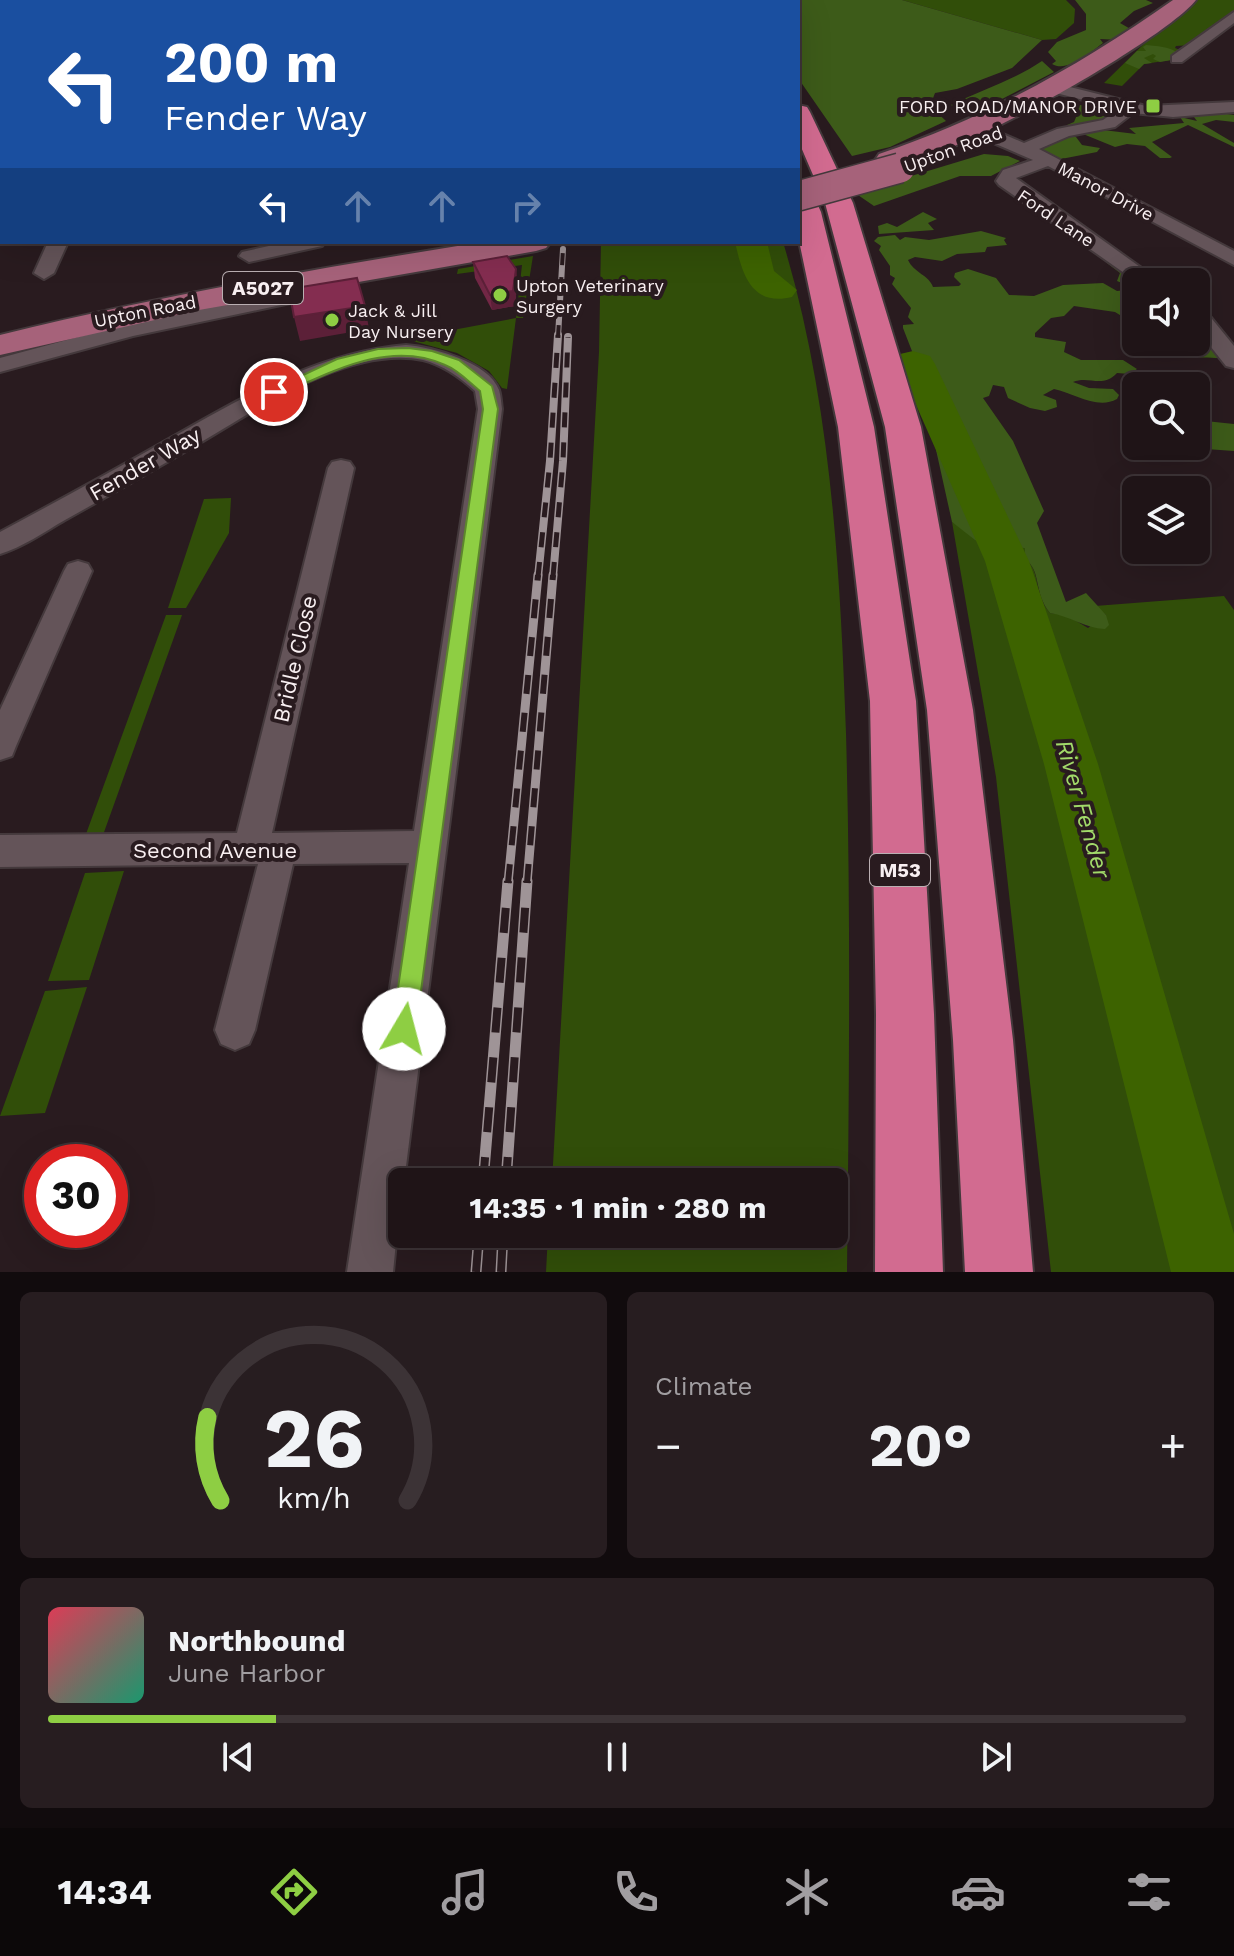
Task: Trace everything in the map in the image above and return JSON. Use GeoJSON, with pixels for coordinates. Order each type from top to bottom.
{"type":"FeatureCollection","features":[{"type":"Feature","properties":{"kind":"highway"},"geometry":{"type":"LineString","coordinates":[[800,116],[839,203],[903,427],[950,710],[983,1040],[999,1272]]}},
{"type":"Feature","properties":{"kind":"highway","name":"M53"},"geometry":{"type":"LineString","coordinates":[[800,196],[807,212],[856,427],[893,701],[905,1014],[909,1272]]}},
{"type":"Feature","properties":{"kind":"main road","name":"Upton Road"},"geometry":{"type":"LineString","coordinates":[[800,190],[894,164],[985,132],[1102,72],[1130,42],[1186,0]]}},
{"type":"Feature","properties":{"kind":"main road","name":"Upton Road"},"geometry":{"type":"LineString","coordinates":[[0,345],[267,281],[445,247],[500,244]]}},
{"type":"Feature","properties":{"kind":"street"},"geometry":{"type":"LineString","coordinates":[[1177,59],[1233,18]]}},
{"type":"Feature","properties":{"kind":"street"},"geometry":{"type":"LineString","coordinates":[[1064,91],[1128,108],[1173,112],[1234,107]]}},
{"type":"Feature","properties":{"kind":"street"},"geometry":{"type":"LineString","coordinates":[[1026,149],[1066,131],[1107,125],[1122,117],[1128,108]]}},
{"type":"Feature","properties":{"kind":"street","name":"Manor Drive"},"geometry":{"type":"LineString","coordinates":[[985,132],[1049,160],[1234,259]]}},
{"type":"Feature","properties":{"kind":"street","name":"Ford Lane"},"geometry":{"type":"LineString","coordinates":[[1049,160],[1009,174],[1005,181],[1131,268]]}},
{"type":"Feature","properties":{"kind":"street"},"geometry":{"type":"LineString","coordinates":[[44,273],[57,244]]}},
{"type":"Feature","properties":{"kind":"street"},"geometry":{"type":"LineString","coordinates":[[0,365],[130,330],[267,281],[313,244]]}},
{"type":"Feature","properties":{"kind":"street"},"geometry":{"type":"LineString","coordinates":[[1210,331],[1234,361]]}},
{"type":"Feature","properties":{"kind":"street","name":"Fender Way"},"geometry":{"type":"LineString","coordinates":[[0,544],[302,377],[342,362],[378,354],[408,352],[432,355],[471,374],[487,389],[490,409],[370,1272]]}},
{"type":"Feature","properties":{"kind":"street","name":"Bridle Close"},"geometry":{"type":"LineString","coordinates":[[235,1030],[264,850],[341,468]]}},
{"type":"Feature","properties":{"kind":"street"},"geometry":{"type":"LineString","coordinates":[[0,746],[78,571]]}},
{"type":"Feature","properties":{"kind":"street","name":"Second Avenue"},"geometry":{"type":"LineString","coordinates":[[0,851],[430,847]]}},
{"type":"Feature","properties":{"kind":"green space"},"geometry":{"type":"Polygon","coordinates":[[[800,0],[902,0],[1042,40],[1012,68],[957,89],[935,93],[930,106],[946,121],[890,147],[852,156],[800,81],[800,0]]]}},
{"type":"Feature","properties":{"kind":"green space"},"geometry":{"type":"Polygon","coordinates":[[[902,0],[1066,0],[1075,9],[1074,23],[1056,39],[1042,40],[902,0]]]}},
{"type":"Feature","properties":{"kind":"green space"},"geometry":{"type":"Polygon","coordinates":[[[1075,0],[1146,0],[1153,3],[1134,11],[1120,23],[1134,31],[1120,40],[1100,39],[1103,43],[1085,56],[1071,64],[1058,66],[1052,64],[1056,61],[1048,52],[1057,42],[1086,30],[1086,14],[1075,0]]]}},
{"type":"Feature","properties":{"kind":"green space"},"geometry":{"type":"Polygon","coordinates":[[[1198,0],[1234,0],[1234,12],[1192,45],[1176,46],[1184,58],[1144,64],[1122,86],[1104,83],[1157,31],[1198,0]]]}},
{"type":"Feature","properties":{"kind":"green space"},"geometry":{"type":"Polygon","coordinates":[[[1143,47],[1171,49],[1183,58],[1160,62],[1153,59],[1156,56],[1153,54],[1144,58],[1152,63],[1144,64],[1139,69],[1125,63],[1137,51],[1146,51],[1143,47]]]}},
{"type":"Feature","properties":{"kind":"green space"},"geometry":{"type":"Polygon","coordinates":[[[1042,61],[1054,72],[969,116],[951,105],[1009,79],[1042,61]]]}},
{"type":"Feature","properties":{"kind":"green space"},"geometry":{"type":"Polygon","coordinates":[[[1081,105],[1118,112],[1094,124],[1067,125],[1074,122],[1077,115],[1062,109],[1081,105]]]}},
{"type":"Feature","properties":{"kind":"green space"},"geometry":{"type":"Polygon","coordinates":[[[1220,113],[1234,115],[1234,122],[1216,120],[1202,124],[1234,143],[1234,147],[1188,125],[1152,142],[1170,158],[1160,158],[1145,146],[1127,144],[1115,147],[1083,134],[1103,130],[1136,134],[1129,128],[1184,123],[1180,117],[1197,121],[1194,117],[1220,113]]]}},
{"type":"Feature","properties":{"kind":"green space"},"geometry":{"type":"Polygon","coordinates":[[[1068,136],[1076,137],[1082,145],[1100,148],[1097,152],[1056,160],[1038,151],[1041,145],[1050,145],[1068,136]]]}},
{"type":"Feature","properties":{"kind":"green space"},"geometry":{"type":"Polygon","coordinates":[[[984,154],[1008,156],[1020,161],[991,176],[960,176],[874,206],[855,193],[984,154]]]}},
{"type":"Feature","properties":{"kind":"green space"},"geometry":{"type":"Polygon","coordinates":[[[923,212],[937,219],[928,223],[934,230],[879,234],[878,226],[887,223],[897,227],[923,212]]]}},
{"type":"Feature","properties":{"kind":"green space"},"geometry":{"type":"Polygon","coordinates":[[[981,231],[1006,238],[1007,245],[987,247],[985,252],[957,254],[942,261],[915,257],[908,260],[933,287],[959,286],[961,284],[954,277],[955,273],[968,269],[996,278],[1009,295],[1034,296],[1063,285],[1103,283],[1122,290],[1122,316],[1115,312],[1074,306],[1064,316],[1051,318],[1035,333],[1035,337],[1066,342],[1064,352],[1081,360],[1123,360],[1137,369],[1117,373],[1106,380],[1073,382],[1089,388],[1113,389],[1119,395],[1117,399],[1094,402],[1054,389],[1043,395],[1056,400],[1057,407],[1045,411],[1008,398],[1004,387],[993,385],[989,396],[983,398],[1013,441],[1044,511],[1037,523],[1066,602],[1086,593],[1106,615],[1109,625],[1105,629],[1050,613],[1041,597],[1034,570],[1025,559],[1025,548],[992,547],[975,540],[952,522],[917,364],[903,328],[903,325],[914,324],[908,317],[911,308],[892,284],[895,278],[890,275],[890,266],[879,250],[881,246],[874,241],[878,237],[895,235],[900,240],[905,237],[929,240],[981,231]]]}},
{"type":"Feature","properties":{"kind":"green space"},"geometry":{"type":"Polygon","coordinates":[[[601,244],[784,244],[812,362],[836,547],[848,800],[849,1070],[848,1171],[848,1168],[553,1168],[599,352],[601,244]]]}},
{"type":"Feature","properties":{"kind":"green space"},"geometry":{"type":"Polygon","coordinates":[[[533,256],[523,318],[516,318],[522,265],[457,274],[458,269],[533,256]]]}},
{"type":"Feature","properties":{"kind":"green space"},"geometry":{"type":"Polygon","coordinates":[[[1107,259],[1123,259],[1144,268],[1122,268],[1122,283],[1117,281],[1120,273],[1107,263],[1107,259]]]}},
{"type":"Feature","properties":{"kind":"green space"},"geometry":{"type":"Polygon","coordinates":[[[516,318],[507,389],[502,388],[489,371],[457,353],[405,339],[516,318]]]}},
{"type":"Feature","properties":{"kind":"green space"},"geometry":{"type":"Polygon","coordinates":[[[1210,331],[1233,358],[1190,356],[1210,356],[1210,331]]]}},
{"type":"Feature","properties":{"kind":"green space"},"geometry":{"type":"Polygon","coordinates":[[[1210,421],[1234,424],[1234,451],[1210,449],[1210,421]]]}},
{"type":"Feature","properties":{"kind":"green space"},"geometry":{"type":"Polygon","coordinates":[[[231,498],[229,533],[186,608],[168,608],[204,499],[231,498]]]}},
{"type":"Feature","properties":{"kind":"green space"},"geometry":{"type":"Polygon","coordinates":[[[952,522],[986,542],[1025,548],[1025,559],[1034,570],[1041,598],[1050,613],[1066,615],[1088,628],[1106,615],[1095,606],[1224,596],[1234,610],[1234,1272],[1051,1272],[996,777],[952,522]]]}},
{"type":"Feature","properties":{"kind":"green space"},"geometry":{"type":"Polygon","coordinates":[[[166,615],[182,615],[103,835],[86,834],[166,615]]]}},
{"type":"Feature","properties":{"kind":"green space"},"geometry":{"type":"Polygon","coordinates":[[[124,871],[89,980],[48,981],[85,873],[124,871]]]}},
{"type":"Feature","properties":{"kind":"green space"},"geometry":{"type":"Polygon","coordinates":[[[87,987],[45,1113],[0,1116],[45,991],[87,987]]]}},
{"type":"Feature","properties":{"kind":"green space"},"geometry":{"type":"Polygon","coordinates":[[[547,1248],[847,1248],[847,1272],[546,1272],[547,1248]]]}},
{"type":"Feature","properties":{"kind":"building"},"geometry":{"type":"Polygon","coordinates":[[[507,256],[516,269],[513,291],[490,295],[473,262],[507,256]]]}},
{"type":"Feature","properties":{"kind":"building"},"geometry":{"type":"Polygon","coordinates":[[[357,278],[365,306],[294,317],[289,289],[357,278]]]}},
{"type":"Feature","properties":{"kind":"waterway","name":"River Fender"},"geometry":{"type":"LineString","coordinates":[[751,244],[759,276],[780,290]]}},
{"type":"Feature","properties":{"kind":"waterway","name":"River Fender"},"geometry":{"type":"LineString","coordinates":[[913,362],[917,364],[1007,561],[1071,764],[1208,1272]]}},
{"type":"Feature","properties":{"kind":"railway"},"geometry":{"type":"LineString","coordinates":[[558,337],[563,249]]}},
{"type":"Feature","properties":{"kind":"railway"},"geometry":{"type":"LineString","coordinates":[[538,577],[550,461],[558,335]]}},
{"type":"Feature","properties":{"kind":"railway"},"geometry":{"type":"LineString","coordinates":[[553,577],[563,461],[568,337]]}},
{"type":"Feature","properties":{"kind":"railway"},"geometry":{"type":"LineString","coordinates":[[508,883],[538,575]]}},
{"type":"Feature","properties":{"kind":"railway"},"geometry":{"type":"LineString","coordinates":[[527,883],[553,575]]}},
{"type":"Feature","properties":{"kind":"railway"},"geometry":{"type":"LineString","coordinates":[[484,1168],[508,881]]}},
{"type":"Feature","properties":{"kind":"railway"},"geometry":{"type":"LineString","coordinates":[[507,1168],[527,881]]}},
{"type":"Feature","properties":{"kind":"railway"},"geometry":{"type":"LineString","coordinates":[[476,1272],[478,1248]]}},
{"type":"Feature","properties":{"kind":"railway"},"geometry":{"type":"LineString","coordinates":[[501,1272],[502,1248]]}},
{"type":"Feature","properties":{"kind":"place","name":"FORD ROAD/MANOR DRIVE"},"geometry":{"type":"Point","coordinates":[1153,106]}},
{"type":"Feature","properties":{"kind":"place","name":"Upton Veterinary Surgery"},"geometry":{"type":"Point","coordinates":[500,295]}},
{"type":"Feature","properties":{"kind":"place","name":"Jack & Jill Day Nursery"},"geometry":{"type":"Point","coordinates":[332,320]}},
{"type":"Feature","properties":{"kind":"route"},"geometry":{"type":"LineString","coordinates":[[274,392],[302,377],[342,362],[378,354],[408,352],[432,355],[454,363],[487,389],[490,409],[404,1029]]}}]}
